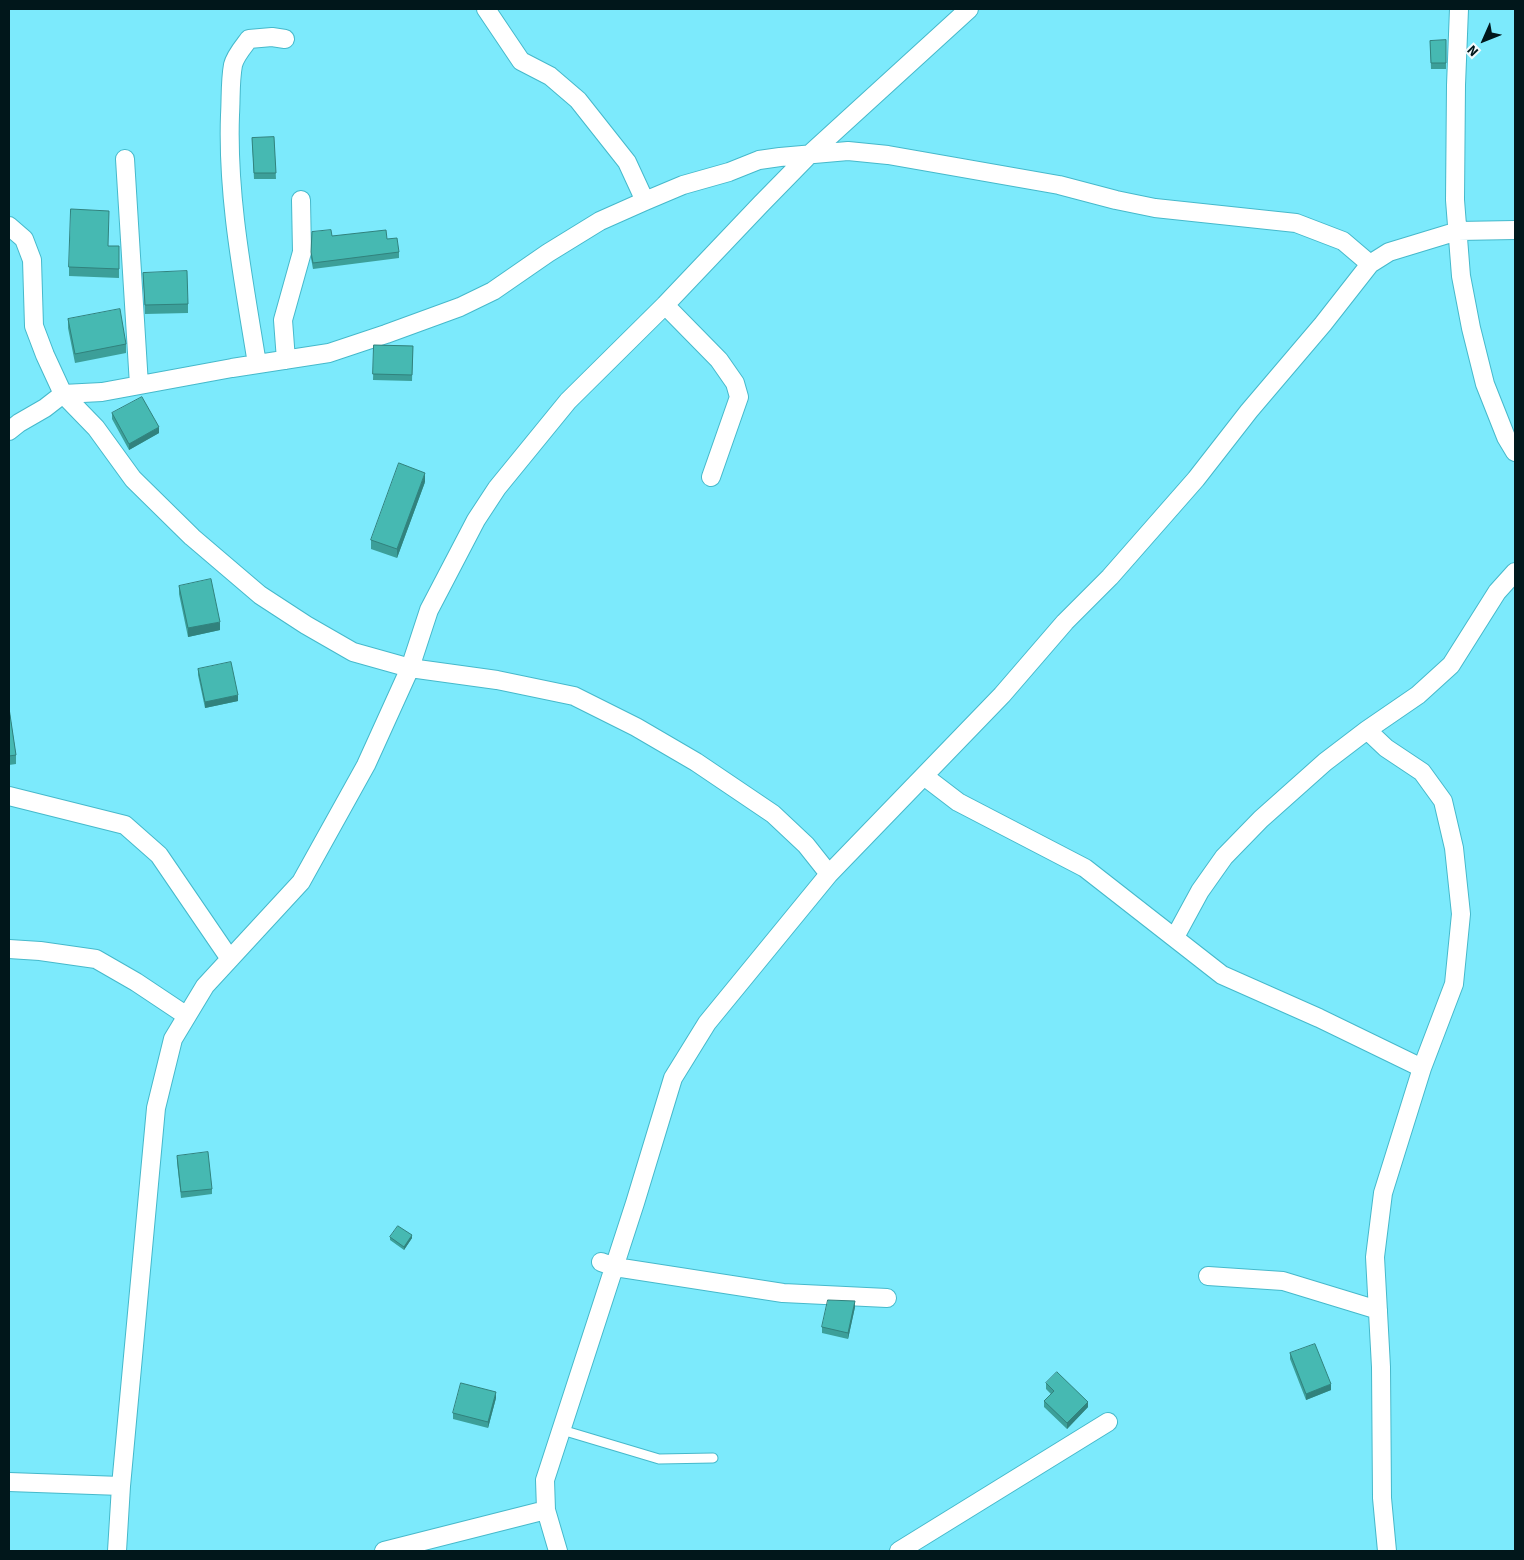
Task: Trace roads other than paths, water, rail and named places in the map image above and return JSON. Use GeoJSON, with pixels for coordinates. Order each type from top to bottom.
{"type":"FeatureCollection","features":[{"type":"Feature","properties":{"kind":"street"},"geometry":{"type":"LineString","coordinates":[[486,9],[521,62],[550,76],[578,100],[627,162],[645,201]]}},
{"type":"Feature","properties":{"kind":"street"},"geometry":{"type":"LineString","coordinates":[[117,1551],[121,1486],[156,1108],[172,1039],[204,986],[301,882],[366,766],[410,668],[429,610],[476,520],[496,488],[568,401],[665,305],[810,154],[969,9]]}},
{"type":"Feature","properties":{"kind":"street"},"geometry":{"type":"LineString","coordinates":[[1459,9],[1455,200],[1461,276],[1471,328],[1485,384],[1506,437],[1515,452]]}},
{"type":"Feature","properties":{"kind":"street"},"geometry":{"type":"LineString","coordinates":[[257,364],[234,221],[229,140],[231,84],[233,64],[240,50],[249,39],[272,37],[285,40]]}},
{"type":"Feature","properties":{"kind":"street"},"geometry":{"type":"LineString","coordinates":[[9,431],[63,394],[102,392],[139,384],[329,353],[460,307],[493,291],[548,253],[600,221],[683,186],[729,172],[759,160],[780,156],[848,151],[888,155],[1059,185],[1155,208],[1296,223],[1343,241],[1370,264]]}},
{"type":"Feature","properties":{"kind":"street"},"geometry":{"type":"LineString","coordinates":[[125,159],[139,384]]}},
{"type":"Feature","properties":{"kind":"street"},"geometry":{"type":"LineString","coordinates":[[286,360],[283,320],[302,252],[301,200]]}},
{"type":"Feature","properties":{"kind":"street"},"geometry":{"type":"LineString","coordinates":[[9,226],[24,239],[32,260],[34,326],[63,394],[96,428],[134,480],[192,537],[260,595],[306,626],[353,652],[410,668],[497,680],[574,696],[636,727],[696,762],[773,814],[806,845],[829,874]]}},
{"type":"Feature","properties":{"kind":"street"},"geometry":{"type":"LineString","coordinates":[[558,1551],[546,1510],[545,1480],[562,1430],[608,1264],[673,1078],[707,1023],[829,874],[1002,695],[1065,622],[1110,577],[1196,479],[1249,411],[1323,324],[1370,264],[1389,252],[1458,231],[1515,230]]}},
{"type":"Feature","properties":{"kind":"street"},"geometry":{"type":"LineString","coordinates":[[665,305],[719,360],[735,383],[739,397],[711,476]]}},
{"type":"Feature","properties":{"kind":"street"},"geometry":{"type":"LineString","coordinates":[[1175,937],[1200,891],[1224,857],[1261,819],[1325,762],[1418,695],[1451,665],[1498,592],[1515,572]]}},
{"type":"Feature","properties":{"kind":"street"},"geometry":{"type":"LineString","coordinates":[[1367,730],[1386,748],[1422,772],[1443,802],[1454,848],[1461,914],[1454,984],[1422,1068],[1383,1192],[1375,1257],[1380,1367],[1382,1498],[1387,1551]]}},
{"type":"Feature","properties":{"kind":"street"},"geometry":{"type":"LineString","coordinates":[[924,776],[958,802],[1085,868],[1222,975],[1422,1068]]}},
{"type":"Feature","properties":{"kind":"street"},"geometry":{"type":"LineString","coordinates":[[9,796],[126,825],[159,855],[230,959]]}},
{"type":"Feature","properties":{"kind":"street"},"geometry":{"type":"LineString","coordinates":[[9,949],[40,951],[96,959],[136,982],[186,1016]]}},
{"type":"Feature","properties":{"kind":"street"},"geometry":{"type":"LineString","coordinates":[[608,1264],[783,1293],[886,1298]]}},
{"type":"Feature","properties":{"kind":"street"},"geometry":{"type":"LineString","coordinates":[[1208,1276],[1283,1281],[1378,1310]]}},
{"type":"Feature","properties":{"kind":"street"},"geometry":{"type":"LineString","coordinates":[[899,1551],[1108,1422]]}},
{"type":"Feature","properties":{"kind":"street"},"geometry":{"type":"LineString","coordinates":[[9,1482],[121,1486]]}},
{"type":"Feature","properties":{"kind":"street"},"geometry":{"type":"LineString","coordinates":[[384,1551],[546,1510]]}},
{"type":"Feature","properties":{"kind":"lane"},"geometry":{"type":"LineString","coordinates":[[562,1430],[659,1459],[713,1458]]}}]}
